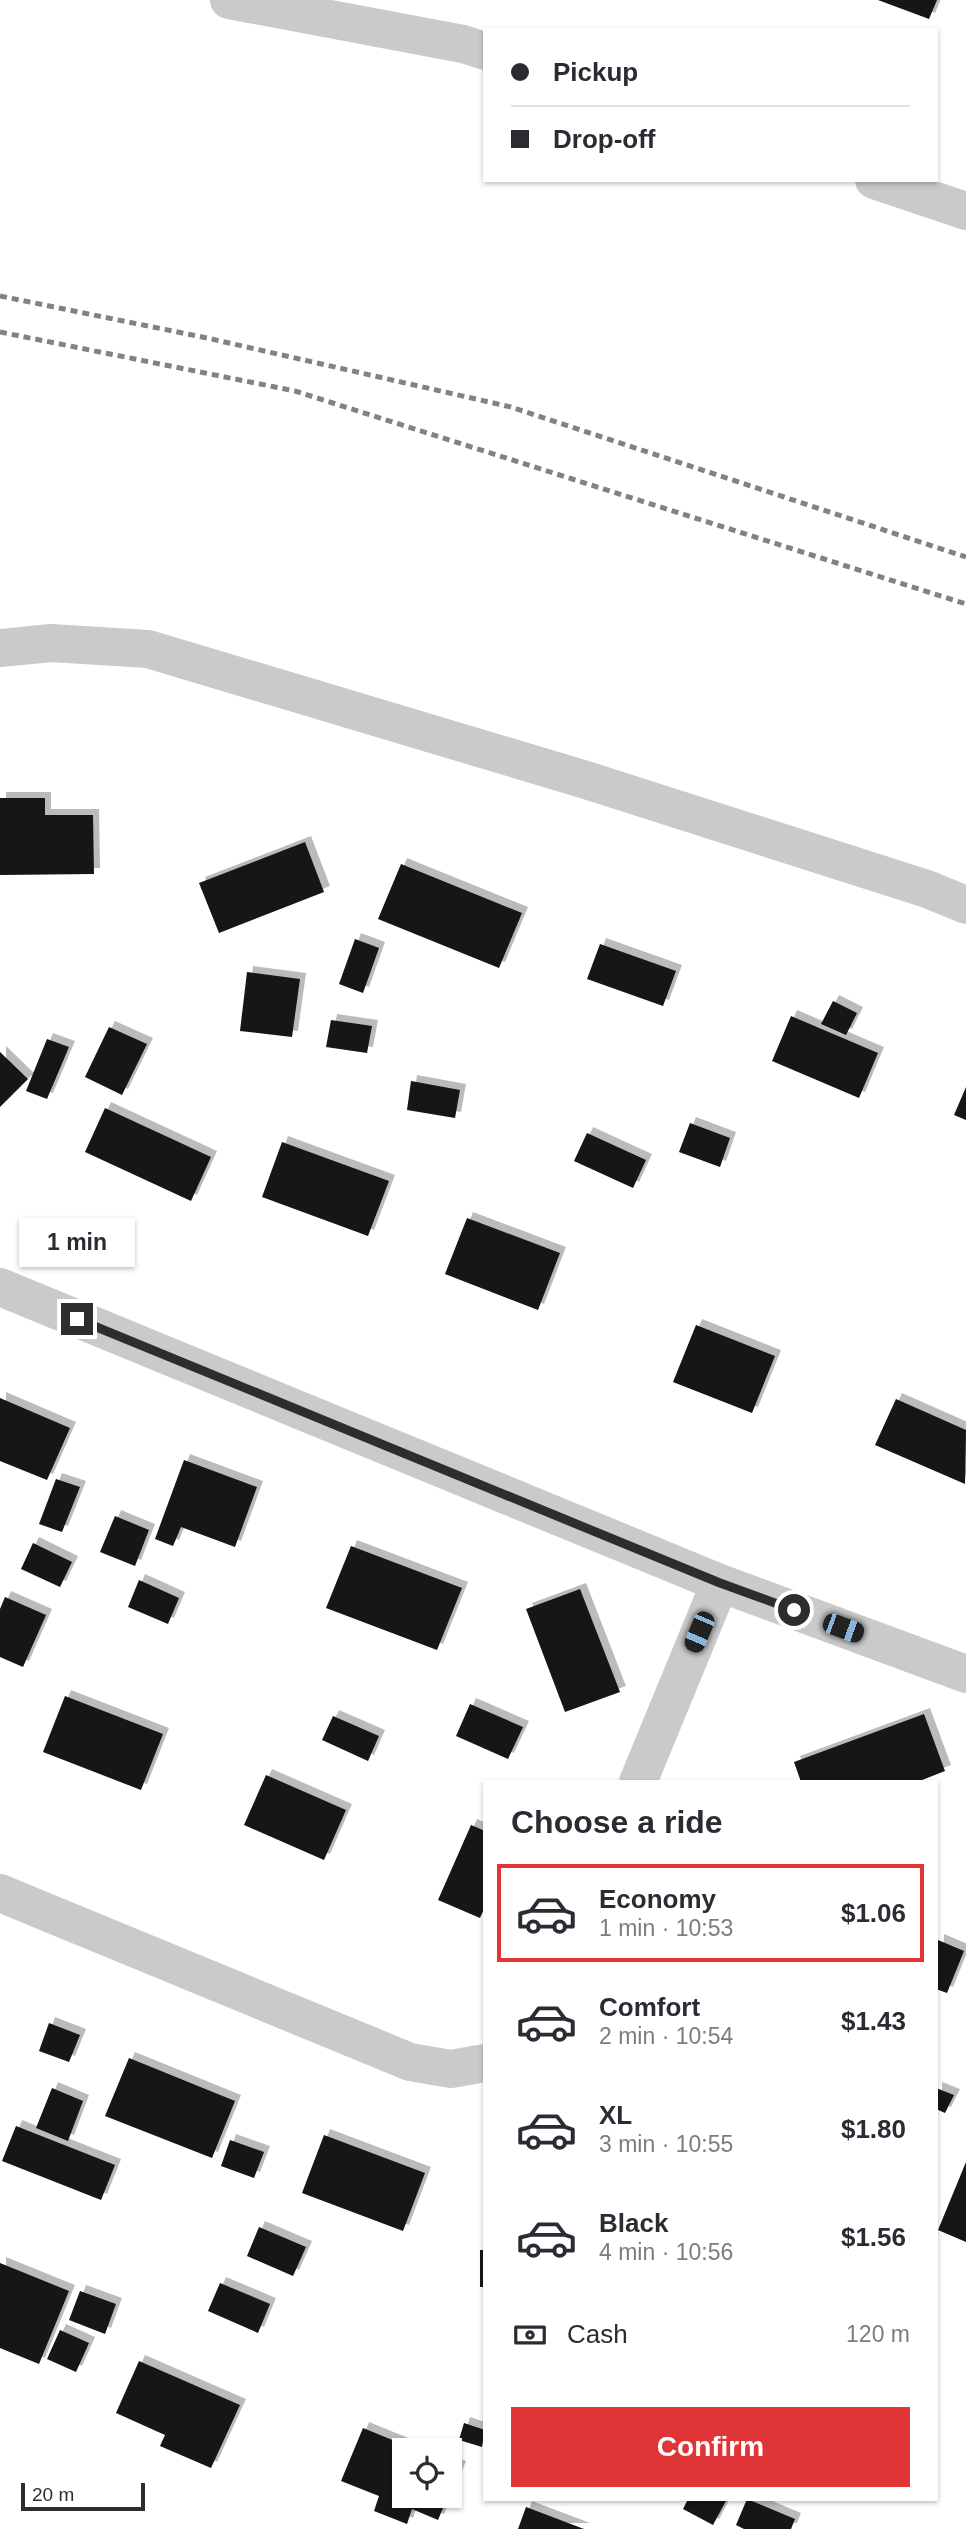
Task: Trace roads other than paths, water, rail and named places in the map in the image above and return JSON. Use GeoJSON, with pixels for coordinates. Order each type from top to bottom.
{"type":"FeatureCollection","features":[{"type":"Feature","properties":{"kind":"street"},"geometry":{"type":"LineString","coordinates":[[229,0],[463,44],[483,50]]}},
{"type":"Feature","properties":{"kind":"street"},"geometry":{"type":"LineString","coordinates":[[880,182],[966,211]]}},
{"type":"Feature","properties":{"kind":"street"},"geometry":{"type":"LineString","coordinates":[[0,648],[51,643],[148,649],[586,780],[927,889],[966,905]]}},
{"type":"Feature","properties":{"kind":"street"},"geometry":{"type":"LineString","coordinates":[[0,1287],[720,1583],[966,1674]]}},
{"type":"Feature","properties":{"kind":"street"},"geometry":{"type":"LineString","coordinates":[[639,1780],[720,1583]]}},
{"type":"Feature","properties":{"kind":"street"},"geometry":{"type":"LineString","coordinates":[[0,1893],[410,2062],[451,2069],[483,2063]]}},
{"type":"Feature","properties":{"kind":"railway"},"geometry":{"type":"LineString","coordinates":[[0,296],[207,338],[511,407],[966,557]]}},
{"type":"Feature","properties":{"kind":"railway"},"geometry":{"type":"LineString","coordinates":[[0,332],[295,391],[966,604]]}}]}
